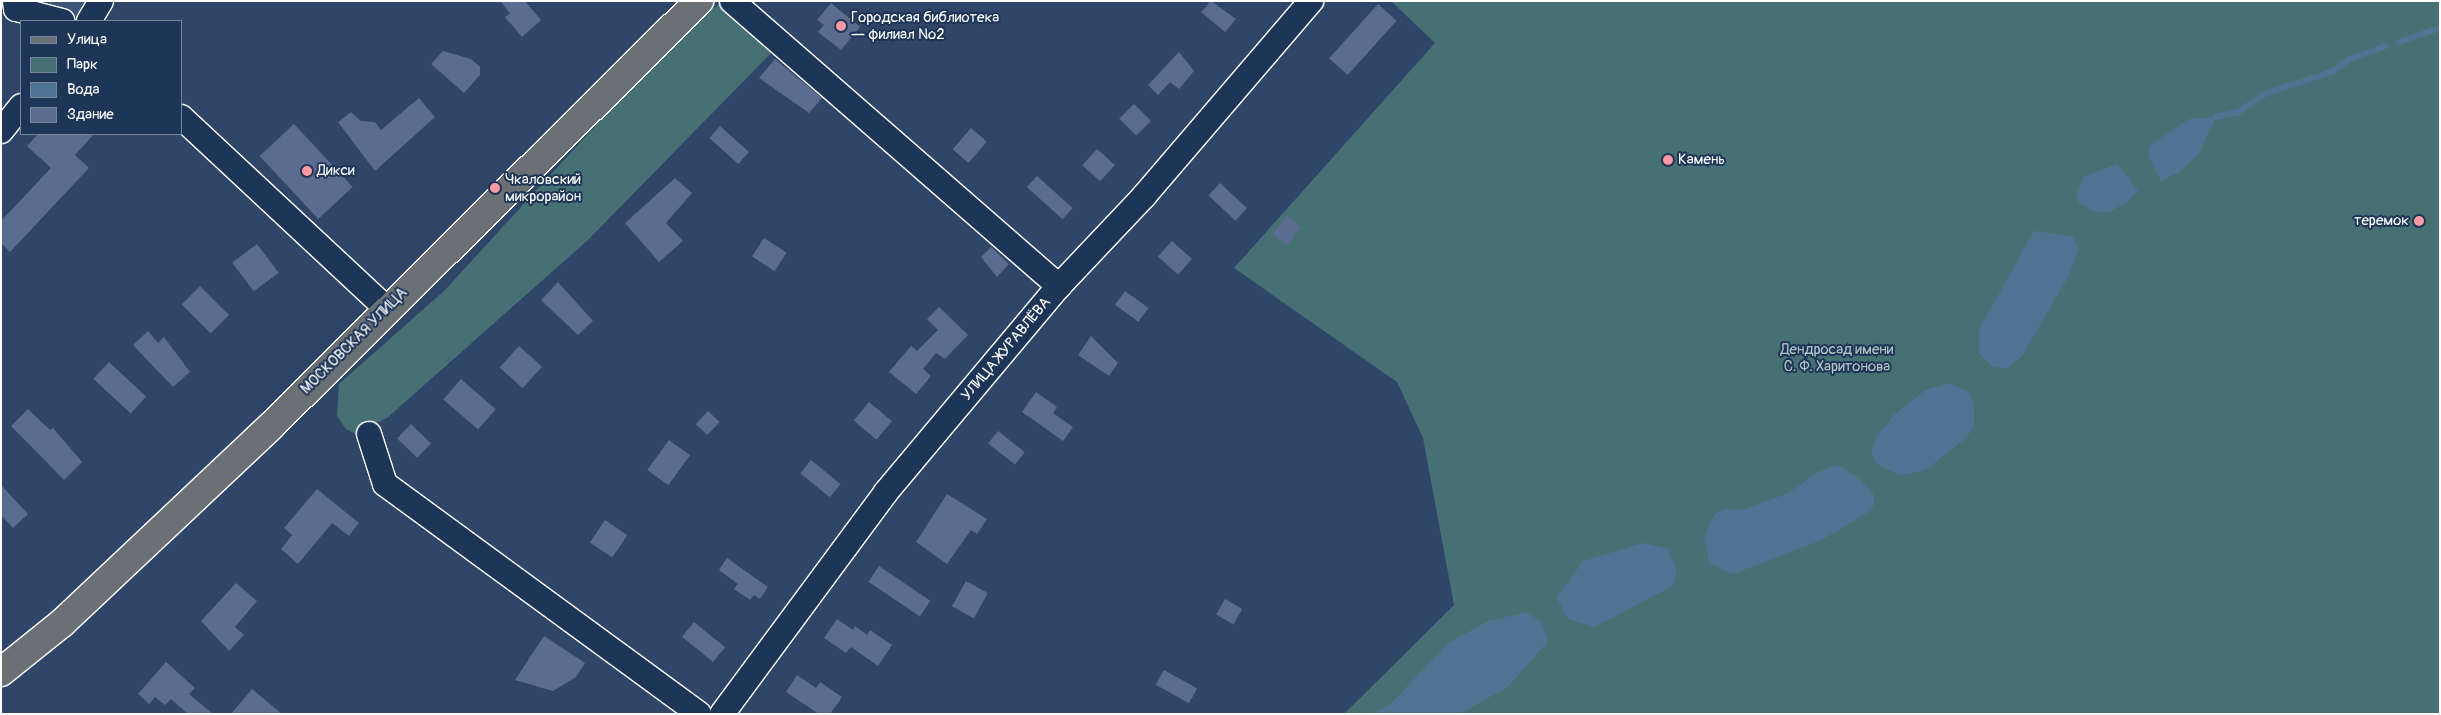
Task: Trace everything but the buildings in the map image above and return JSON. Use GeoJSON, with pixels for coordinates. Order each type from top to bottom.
{"type":"FeatureCollection","features":[{"type":"Feature","properties":{"kind":"main road","name":"МОСКОВСКАЯ УЛИЦА"},"geometry":{"type":"LineString","coordinates":[[1,672],[62,623],[263,434],[386,308],[699,1]]}},
{"type":"Feature","properties":{"kind":"street"},"geometry":{"type":"LineString","coordinates":[[15,1],[16,9],[58,20]]}},
{"type":"Feature","properties":{"kind":"street"},"geometry":{"type":"LineString","coordinates":[[90,20],[101,1]]}},
{"type":"Feature","properties":{"kind":"street"},"geometry":{"type":"LineString","coordinates":[[732,1],[1059,286]]}},
{"type":"Feature","properties":{"kind":"street","name":"УЛИЦА ЖУРАВЛЁВА"},"geometry":{"type":"LineString","coordinates":[[722,714],[886,492],[1059,286],[1144,196],[1311,1]]}},
{"type":"Feature","properties":{"kind":"street"},"geometry":{"type":"LineString","coordinates":[[1,131],[20,107]]}},
{"type":"Feature","properties":{"kind":"street"},"geometry":{"type":"LineString","coordinates":[[182,118],[386,308]]}},
{"type":"Feature","properties":{"kind":"street"},"geometry":{"type":"LineString","coordinates":[[369,434],[386,484],[699,714]]}},
{"type":"Feature","properties":{"kind":"shaded area"},"geometry":{"type":"Polygon","coordinates":[[[13,1],[100,1],[89,20],[55,20],[13,1]]]}},
{"type":"Feature","properties":{"kind":"green space","name":"Дендросад имени С. Ф. Харитонова"},"geometry":{"type":"Polygon","coordinates":[[[1391,1],[2440,1],[2440,714],[1344,714],[1454,605],[1423,438],[1397,382],[1234,268],[1435,43],[1391,1]]]}},
{"type":"Feature","properties":{"kind":"green space"},"geometry":{"type":"Polygon","coordinates":[[[722,2],[779,45],[588,240],[387,418],[354,433],[346,429],[337,416],[339,384],[445,290],[619,100],[697,21],[722,2]]]}},
{"type":"Feature","properties":{"kind":"water"},"geometry":{"type":"Polygon","coordinates":[[[2216,117],[2199,153],[2179,172],[2161,181],[2148,155],[2151,145],[2189,119],[2216,117]]]}},
{"type":"Feature","properties":{"kind":"water"},"geometry":{"type":"Polygon","coordinates":[[[2117,164],[2138,191],[2129,200],[2109,213],[2095,212],[2079,203],[2076,195],[2083,177],[2117,164]]]}},
{"type":"Feature","properties":{"kind":"water"},"geometry":{"type":"Polygon","coordinates":[[[2034,231],[2072,236],[2079,249],[2068,277],[2022,356],[2006,369],[1992,366],[1979,353],[1979,330],[2034,231]]]}},
{"type":"Feature","properties":{"kind":"water"},"geometry":{"type":"Polygon","coordinates":[[[1949,383],[1967,391],[1974,402],[1974,425],[1967,437],[1927,469],[1900,475],[1877,464],[1871,453],[1876,437],[1894,415],[1926,390],[1949,383]]]}},
{"type":"Feature","properties":{"kind":"water"},"geometry":{"type":"Polygon","coordinates":[[[1837,465],[1858,477],[1874,495],[1873,509],[1822,540],[1733,574],[1709,563],[1704,537],[1715,514],[1726,509],[1742,510],[1789,493],[1818,472],[1837,465]]]}},
{"type":"Feature","properties":{"kind":"water"},"geometry":{"type":"Polygon","coordinates":[[[1643,543],[1668,549],[1677,572],[1673,586],[1594,627],[1568,619],[1557,598],[1583,561],[1643,543]]]}},
{"type":"Feature","properties":{"kind":"water"},"geometry":{"type":"Polygon","coordinates":[[[1528,612],[1541,623],[1548,641],[1509,686],[1460,714],[1371,714],[1390,704],[1449,643],[1488,621],[1528,612]]]}},
{"type":"Feature","properties":{"kind":"waterway"},"geometry":{"type":"LineString","coordinates":[[2399,42],[2440,28]]}},
{"type":"Feature","properties":{"kind":"waterway"},"geometry":{"type":"LineString","coordinates":[[2216,117],[2239,112],[2265,94],[2334,71],[2348,60],[2386,46]]}},
{"type":"Feature","properties":{"kind":"place","name":"Городская библиотека — филиал №2"},"geometry":{"type":"Point","coordinates":[841,26]}},
{"type":"Feature","properties":{"kind":"place","name":"Камень"},"geometry":{"type":"Point","coordinates":[1668,160]}},
{"type":"Feature","properties":{"kind":"place","name":"Дикси"},"geometry":{"type":"Point","coordinates":[307,171]}},
{"type":"Feature","properties":{"kind":"place","name":"Чкаловский микрорайон"},"geometry":{"type":"Point","coordinates":[495,188]}},
{"type":"Feature","properties":{"kind":"place","name":"теремок"},"geometry":{"type":"Point","coordinates":[2419,221]}}]}
